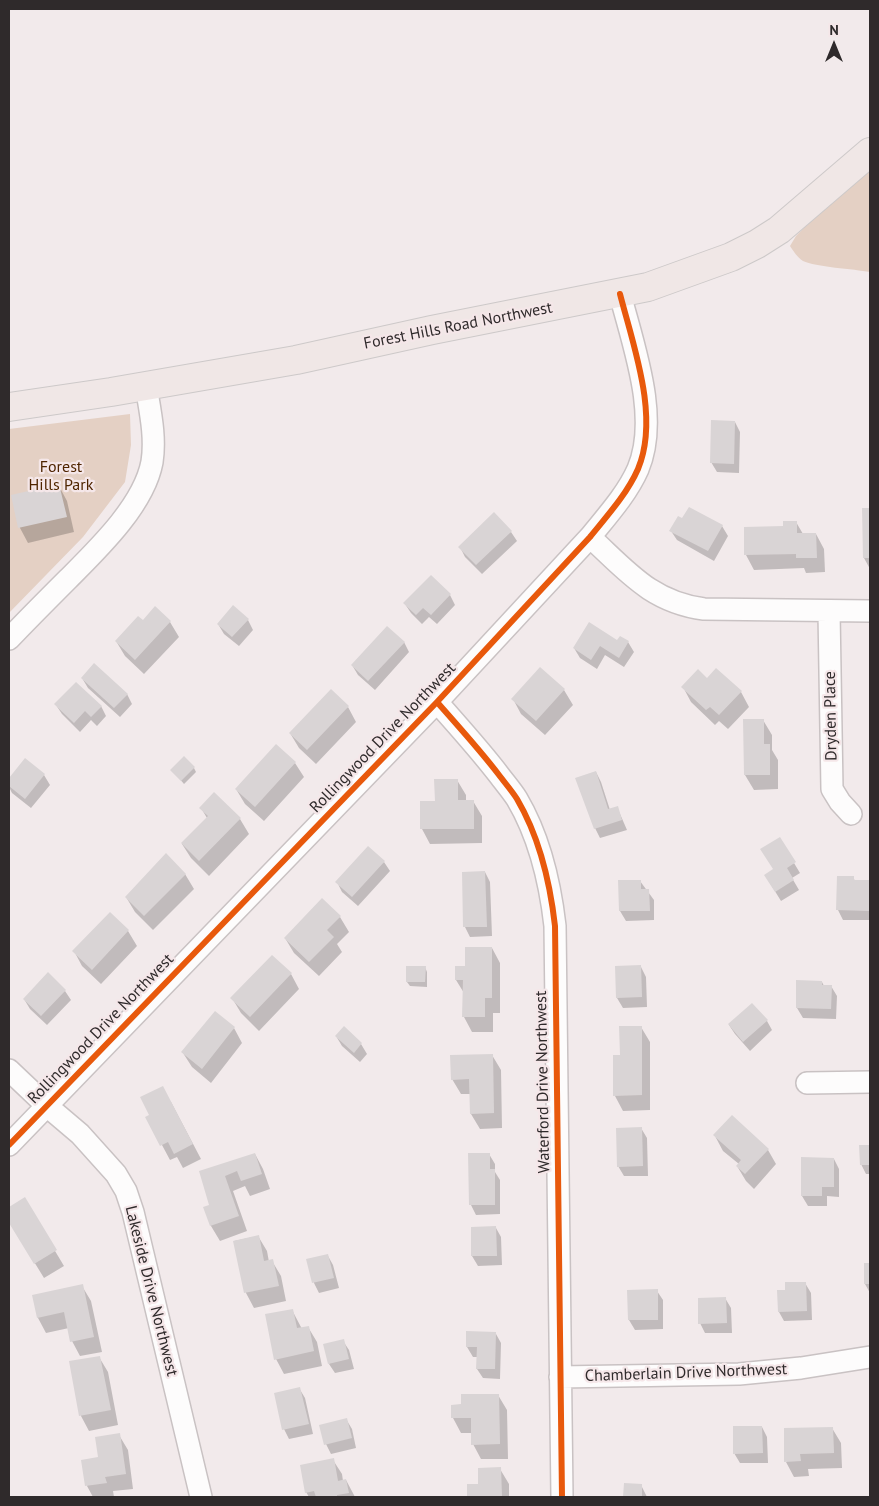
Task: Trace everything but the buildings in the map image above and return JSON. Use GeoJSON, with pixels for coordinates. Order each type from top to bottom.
{"type":"FeatureCollection","features":[{"type":"Feature","properties":{"kind":"main road","name":"Forest Hills Road Northwest"},"geometry":{"type":"LineString","coordinates":[[9,407],[296,360],[432,330],[648,287],[731,256],[757,244],[779,230],[870,152]]}},
{"type":"Feature","properties":{"kind":"street","name":"Rollingwood Drive Northwest"},"geometry":{"type":"LineString","coordinates":[[9,1145],[437,702],[590,537],[612,510],[638,469],[647,435],[643,383],[620,294]]}},
{"type":"Feature","properties":{"kind":"street"},"geometry":{"type":"LineString","coordinates":[[9,639],[123,520],[140,494],[152,464],[153,452],[152,423],[146,386]]}},
{"type":"Feature","properties":{"kind":"street"},"geometry":{"type":"LineString","coordinates":[[590,537],[645,588],[662,598],[680,605],[704,609],[828,612],[870,611]]}},
{"type":"Feature","properties":{"kind":"street","name":"Dryden Place"},"geometry":{"type":"LineString","coordinates":[[828,612],[832,789],[850,814]]}},
{"type":"Feature","properties":{"kind":"street","name":"Waterford Drive Northwest"},"geometry":{"type":"LineString","coordinates":[[437,702],[490,763],[516,798],[534,835],[548,878],[555,926],[562,1497]]}},
{"type":"Feature","properties":{"kind":"street","name":"Lakeside Drive Northwest"},"geometry":{"type":"LineString","coordinates":[[9,1070],[46,1106],[80,1134],[116,1174],[126,1191],[133,1212],[201,1497]]}},
{"type":"Feature","properties":{"kind":"street"},"geometry":{"type":"LineString","coordinates":[[807,1083],[870,1082]]}},
{"type":"Feature","properties":{"kind":"street","name":"Chamberlain Drive Northwest"},"geometry":{"type":"LineString","coordinates":[[560,1377],[739,1374],[801,1368],[870,1357]]}},
{"type":"Feature","properties":{"kind":"green space"},"geometry":{"type":"Polygon","coordinates":[[[870,166],[870,272],[803,261],[790,246],[796,236],[842,189],[870,166]]]}},
{"type":"Feature","properties":{"kind":"green space","name":"Forest Hills Park"},"geometry":{"type":"Polygon","coordinates":[[[130,414],[131,445],[125,482],[83,537],[9,613],[9,429],[130,414]]]}},
{"type":"Feature","properties":{"kind":"cycle path"},"geometry":{"type":"LineString","coordinates":[[9,1145],[437,702],[610,513],[638,469],[644,449],[646,427],[642,381],[620,294]]}},
{"type":"Feature","properties":{"kind":"cycle path"},"geometry":{"type":"LineString","coordinates":[[437,702],[484,756],[517,799],[538,845],[547,877],[553,910],[555,926],[562,1497]]}}]}
